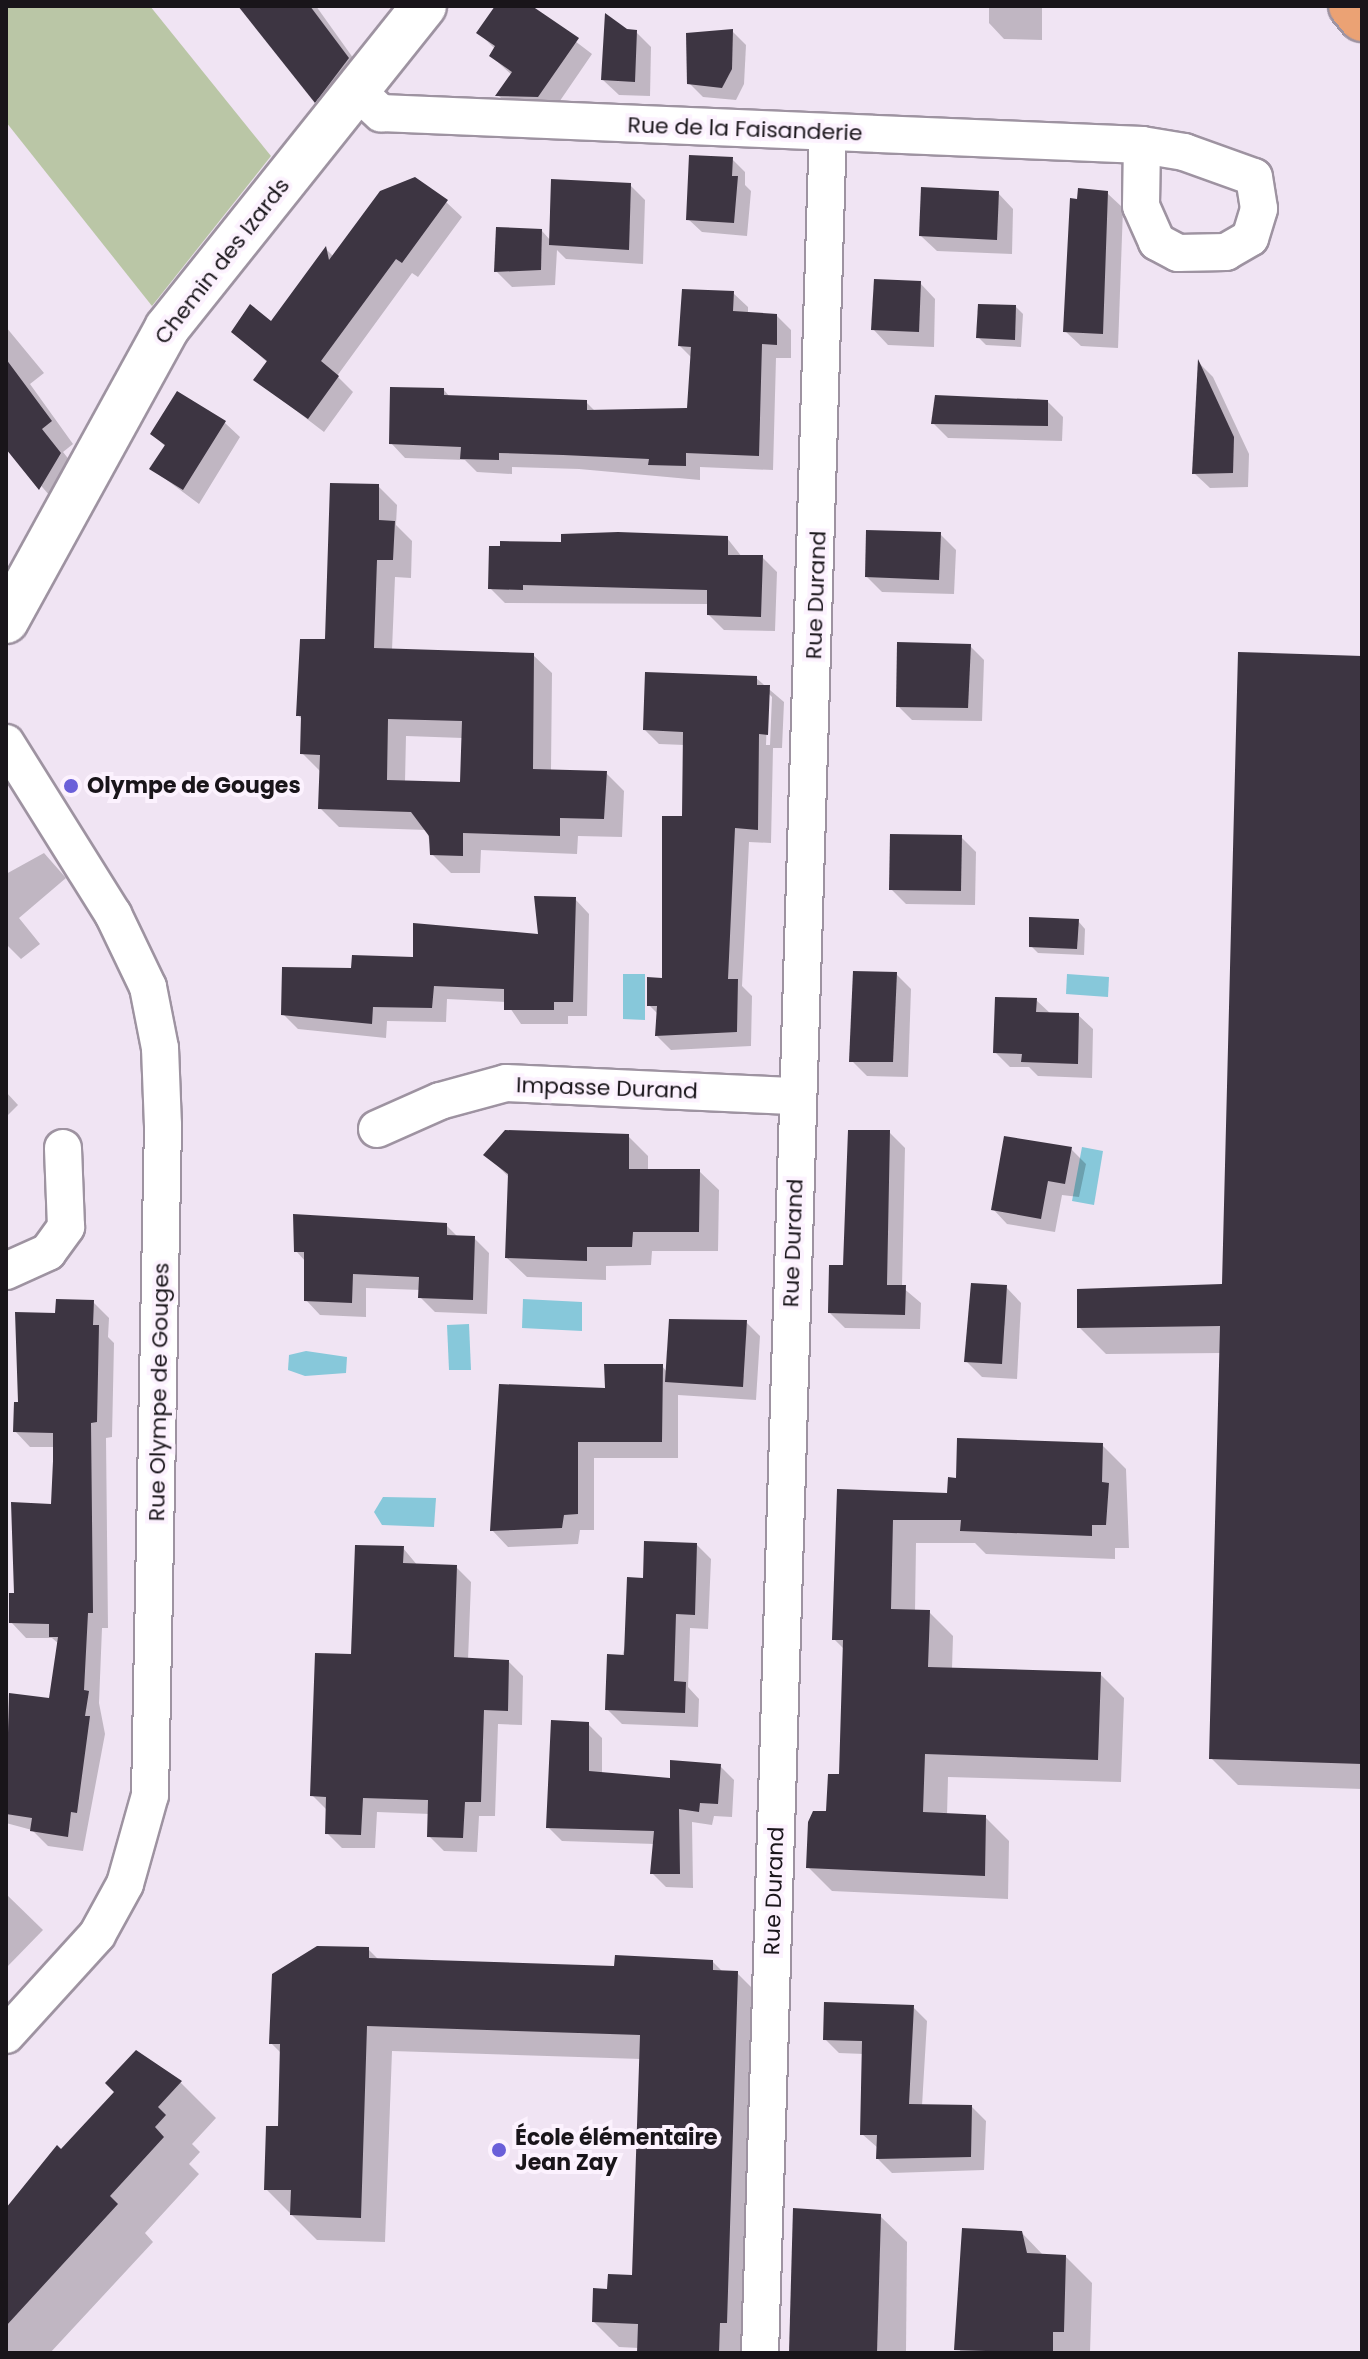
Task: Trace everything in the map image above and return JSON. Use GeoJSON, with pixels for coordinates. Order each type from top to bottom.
{"type":"FeatureCollection","features":[{"type":"Feature","properties":{"kind":"highway"},"geometry":{"type":"LineString","coordinates":[[1351,6],[1362,19]]}},
{"type":"Feature","properties":{"kind":"street","name":"Chemin des Izards"},"geometry":{"type":"LineString","coordinates":[[6,621],[167,328],[424,6]]}},
{"type":"Feature","properties":{"kind":"street","name":"Rue de la Faisanderie"},"geometry":{"type":"LineString","coordinates":[[357,91],[381,113],[1142,145]]}},
{"type":"Feature","properties":{"kind":"street","name":"Rue Durand"},"geometry":{"type":"LineString","coordinates":[[760,2353],[828,133]]}},
{"type":"Feature","properties":{"kind":"street","name":"Rue Olympe de Gouges"},"geometry":{"type":"LineString","coordinates":[[6,743],[113,914],[148,987],[160,1048],[163,1125],[150,1795],[125,1884],[97,1935],[6,2035]]}},
{"type":"Feature","properties":{"kind":"street","name":"Impasse Durand"},"geometry":{"type":"LineString","coordinates":[[377,1129],[440,1101],[506,1083],[797,1096]]}},
{"type":"Feature","properties":{"kind":"street"},"geometry":{"type":"LineString","coordinates":[[6,1271],[48,1252],[66,1227],[63,1148]]}},
{"type":"Feature","properties":{"kind":"green space"},"geometry":{"type":"Polygon","coordinates":[[[6,6],[150,6],[271,156],[152,306],[6,122],[6,6]]]}},
{"type":"Feature","properties":{"kind":"water"},"geometry":{"type":"Polygon","coordinates":[[[623,974],[645,974],[645,1020],[623,1019],[623,974]]]}},
{"type":"Feature","properties":{"kind":"water"},"geometry":{"type":"Polygon","coordinates":[[[1067,974],[1109,977],[1108,997],[1066,994],[1067,974]]]}},
{"type":"Feature","properties":{"kind":"water"},"geometry":{"type":"Polygon","coordinates":[[[1082,1147],[1103,1151],[1094,1205],[1072,1201],[1082,1147]]]}},
{"type":"Feature","properties":{"kind":"water"},"geometry":{"type":"Polygon","coordinates":[[[523,1299],[582,1302],[582,1331],[522,1328],[523,1299]]]}},
{"type":"Feature","properties":{"kind":"water"},"geometry":{"type":"Polygon","coordinates":[[[469,1324],[471,1370],[449,1370],[447,1325],[469,1324]]]}},
{"type":"Feature","properties":{"kind":"water"},"geometry":{"type":"Polygon","coordinates":[[[306,1351],[347,1357],[346,1373],[305,1376],[288,1370],[289,1355],[306,1351]]]}},
{"type":"Feature","properties":{"kind":"water"},"geometry":{"type":"Polygon","coordinates":[[[383,1497],[436,1498],[434,1527],[382,1525],[374,1512],[383,1497]]]}},
{"type":"Feature","properties":{"kind":"building"},"geometry":{"type":"Polygon","coordinates":[[[238,6],[310,6],[349,58],[315,103],[238,6]]]}},
{"type":"Feature","properties":{"kind":"building"},"geometry":{"type":"Polygon","coordinates":[[[495,6],[532,6],[579,38],[538,97],[495,96],[512,72],[489,56],[495,46],[476,33],[495,6]]]}},
{"type":"Feature","properties":{"kind":"building"},"geometry":{"type":"Polygon","coordinates":[[[605,13],[627,29],[637,30],[635,82],[601,80],[605,13]]]}},
{"type":"Feature","properties":{"kind":"building"},"geometry":{"type":"Polygon","coordinates":[[[733,29],[732,69],[722,88],[687,84],[686,33],[733,29]]]}},
{"type":"Feature","properties":{"kind":"building"},"geometry":{"type":"Polygon","coordinates":[[[689,155],[733,157],[732,176],[738,176],[734,223],[686,220],[689,155]]]}},
{"type":"Feature","properties":{"kind":"building"},"geometry":{"type":"Polygon","coordinates":[[[415,177],[448,200],[402,263],[396,259],[321,361],[339,376],[308,419],[253,380],[267,361],[231,332],[250,304],[271,321],[326,246],[329,260],[380,191],[415,177]]]}},
{"type":"Feature","properties":{"kind":"building"},"geometry":{"type":"Polygon","coordinates":[[[551,179],[631,183],[629,250],[549,245],[551,179]]]}},
{"type":"Feature","properties":{"kind":"building"},"geometry":{"type":"Polygon","coordinates":[[[921,187],[999,191],[997,240],[919,236],[921,187]]]}},
{"type":"Feature","properties":{"kind":"building"},"geometry":{"type":"Polygon","coordinates":[[[1078,188],[1108,191],[1103,334],[1063,332],[1070,198],[1077,199],[1078,188]]]}},
{"type":"Feature","properties":{"kind":"building"},"geometry":{"type":"Polygon","coordinates":[[[496,227],[542,229],[541,270],[494,272],[496,227]]]}},
{"type":"Feature","properties":{"kind":"building"},"geometry":{"type":"Polygon","coordinates":[[[874,279],[921,281],[919,332],[871,330],[874,279]]]}},
{"type":"Feature","properties":{"kind":"building"},"geometry":{"type":"Polygon","coordinates":[[[682,289],[734,291],[733,311],[777,314],[777,345],[762,344],[759,456],[686,453],[686,466],[648,465],[649,459],[499,453],[499,460],[460,459],[461,447],[389,444],[390,387],[444,388],[444,395],[587,400],[587,410],[687,408],[691,347],[678,346],[682,289]]]}},
{"type":"Feature","properties":{"kind":"building"},"geometry":{"type":"Polygon","coordinates":[[[978,304],[1016,305],[1015,340],[976,338],[978,304]]]}},
{"type":"Feature","properties":{"kind":"building"},"geometry":{"type":"Polygon","coordinates":[[[6,359],[52,421],[42,429],[61,453],[39,490],[6,449],[6,359]]]}},
{"type":"Feature","properties":{"kind":"building"},"geometry":{"type":"Polygon","coordinates":[[[1198,359],[1234,437],[1233,473],[1192,474],[1198,359]]]}},
{"type":"Feature","properties":{"kind":"building"},"geometry":{"type":"Polygon","coordinates":[[[177,391],[226,421],[183,490],[149,469],[165,445],[150,434],[177,391]]]}},
{"type":"Feature","properties":{"kind":"building"},"geometry":{"type":"Polygon","coordinates":[[[935,395],[1048,400],[1048,426],[931,424],[935,395]]]}},
{"type":"Feature","properties":{"kind":"building"},"geometry":{"type":"Polygon","coordinates":[[[330,483],[379,484],[379,520],[395,521],[393,560],[377,560],[374,648],[534,653],[533,769],[607,771],[604,819],[560,818],[560,836],[463,833],[463,856],[430,855],[429,836],[411,812],[318,809],[320,755],[300,754],[301,716],[296,716],[300,639],[325,639],[330,483]],[[388,719],[387,780],[460,782],[462,721],[388,719]]]}},
{"type":"Feature","properties":{"kind":"building"},"geometry":{"type":"Polygon","coordinates":[[[866,530],[941,532],[939,580],[865,577],[866,530]]]}},
{"type":"Feature","properties":{"kind":"building"},"geometry":{"type":"Polygon","coordinates":[[[618,532],[728,536],[728,555],[763,555],[761,617],[707,615],[707,590],[523,585],[523,590],[488,589],[489,546],[500,546],[500,541],[561,542],[561,534],[618,532]]]}},
{"type":"Feature","properties":{"kind":"building"},"geometry":{"type":"Polygon","coordinates":[[[897,642],[971,644],[968,708],[896,707],[897,642]]]}},
{"type":"Feature","properties":{"kind":"building"},"geometry":{"type":"Polygon","coordinates":[[[1238,652],[1362,656],[1362,1764],[1209,1759],[1220,1326],[1077,1328],[1077,1289],[1222,1284],[1238,652]]]}},
{"type":"Feature","properties":{"kind":"building"},"geometry":{"type":"Polygon","coordinates":[[[645,672],[757,676],[757,685],[770,685],[768,735],[759,734],[758,830],[735,828],[728,979],[738,979],[737,1032],[655,1036],[657,1006],[647,1006],[647,977],[662,978],[662,816],[682,816],[683,732],[643,730],[645,672]]]}},
{"type":"Feature","properties":{"kind":"building"},"geometry":{"type":"Polygon","coordinates":[[[890,834],[962,835],[961,891],[889,890],[890,834]]]}},
{"type":"Feature","properties":{"kind":"building"},"geometry":{"type":"Polygon","coordinates":[[[534,896],[576,897],[573,1002],[554,1002],[554,1010],[504,1010],[504,989],[434,986],[432,1008],[373,1007],[372,1024],[281,1015],[282,967],[351,968],[352,955],[413,957],[413,923],[538,934],[534,896]]]}},
{"type":"Feature","properties":{"kind":"building"},"geometry":{"type":"Polygon","coordinates":[[[1029,917],[1079,919],[1077,949],[1029,947],[1029,917]]]}},
{"type":"Feature","properties":{"kind":"building"},"geometry":{"type":"Polygon","coordinates":[[[853,971],[897,972],[893,1062],[849,1062],[853,971]]]}},
{"type":"Feature","properties":{"kind":"building"},"geometry":{"type":"Polygon","coordinates":[[[995,997],[1037,998],[1036,1012],[1079,1013],[1078,1064],[1021,1062],[1022,1054],[993,1053],[995,997]]]}},
{"type":"Feature","properties":{"kind":"building"},"geometry":{"type":"Polygon","coordinates":[[[505,1130],[629,1134],[629,1169],[700,1169],[699,1232],[633,1232],[632,1247],[587,1247],[587,1261],[505,1258],[508,1174],[483,1155],[505,1130]]]}},
{"type":"Feature","properties":{"kind":"building"},"geometry":{"type":"Polygon","coordinates":[[[848,1130],[890,1130],[887,1285],[906,1285],[905,1315],[828,1313],[829,1265],[843,1265],[848,1130]]]}},
{"type":"Feature","properties":{"kind":"building"},"geometry":{"type":"Polygon","coordinates":[[[1004,1136],[1072,1147],[1065,1184],[1048,1181],[1041,1219],[991,1210],[1004,1136]]]}},
{"type":"Feature","properties":{"kind":"building"},"geometry":{"type":"Polygon","coordinates":[[[293,1214],[447,1223],[447,1235],[475,1236],[473,1300],[418,1298],[419,1277],[353,1274],[352,1303],[304,1301],[304,1252],[294,1252],[293,1214]]]}},
{"type":"Feature","properties":{"kind":"building"},"geometry":{"type":"Polygon","coordinates":[[[971,1283],[1007,1285],[1002,1364],[964,1362],[971,1283]]]}},
{"type":"Feature","properties":{"kind":"building"},"geometry":{"type":"Polygon","coordinates":[[[56,1299],[94,1300],[93,1325],[99,1325],[97,1422],[91,1423],[93,1613],[88,1613],[84,1690],[89,1691],[85,1716],[90,1716],[77,1813],[71,1812],[68,1837],[30,1831],[32,1818],[6,1814],[9,1693],[49,1698],[58,1637],[49,1637],[49,1624],[9,1623],[9,1593],[14,1593],[11,1502],[51,1504],[53,1461],[53,1433],[13,1432],[14,1402],[18,1402],[15,1312],[55,1313],[56,1299]]]}},
{"type":"Feature","properties":{"kind":"building"},"geometry":{"type":"Polygon","coordinates":[[[669,1319],[747,1320],[743,1387],[665,1382],[669,1319]]]}},
{"type":"Feature","properties":{"kind":"building"},"geometry":{"type":"Polygon","coordinates":[[[604,1364],[663,1364],[662,1442],[578,1442],[578,1514],[564,1515],[562,1528],[490,1531],[499,1384],[605,1388],[604,1364]]]}},
{"type":"Feature","properties":{"kind":"building"},"geometry":{"type":"Polygon","coordinates":[[[957,1438],[1103,1443],[1102,1482],[1109,1483],[1106,1525],[1092,1525],[1092,1536],[960,1531],[961,1520],[893,1520],[891,1609],[930,1610],[928,1667],[1101,1672],[1098,1760],[925,1754],[923,1812],[986,1815],[985,1876],[806,1868],[808,1822],[813,1811],[826,1811],[828,1774],[839,1774],[843,1640],[832,1640],[837,1489],[947,1493],[948,1477],[956,1478],[957,1438]]]}},
{"type":"Feature","properties":{"kind":"building"},"geometry":{"type":"Polygon","coordinates":[[[644,1541],[697,1543],[695,1615],[676,1614],[674,1681],[686,1682],[685,1713],[605,1710],[607,1654],[624,1655],[627,1577],[643,1578],[644,1541]]]}},
{"type":"Feature","properties":{"kind":"building"},"geometry":{"type":"Polygon","coordinates":[[[355,1545],[404,1546],[403,1563],[457,1565],[454,1657],[509,1660],[508,1711],[484,1710],[481,1802],[465,1802],[463,1838],[427,1837],[428,1800],[363,1798],[361,1835],[325,1834],[326,1797],[310,1796],[315,1653],[351,1654],[355,1545]]]}},
{"type":"Feature","properties":{"kind":"building"},"geometry":{"type":"Polygon","coordinates":[[[551,1720],[589,1722],[589,1771],[670,1778],[670,1760],[721,1764],[718,1804],[700,1803],[699,1812],[679,1809],[680,1874],[650,1874],[654,1831],[546,1828],[551,1720]]]}},
{"type":"Feature","properties":{"kind":"building"},"geometry":{"type":"Polygon","coordinates":[[[317,1946],[369,1947],[369,1958],[614,1966],[615,1955],[713,1960],[713,1970],[738,1971],[727,2323],[720,2323],[719,2353],[637,2353],[638,2324],[592,2322],[593,2288],[607,2289],[608,2274],[632,2275],[640,2035],[367,2026],[361,2218],[290,2215],[291,2190],[264,2190],[266,2126],[278,2126],[280,2044],[269,2044],[272,1974],[317,1946]]]}},
{"type":"Feature","properties":{"kind":"building"},"geometry":{"type":"Polygon","coordinates":[[[824,2002],[914,2005],[909,2104],[972,2105],[971,2157],[876,2159],[877,2135],[860,2135],[862,2041],[823,2040],[824,2002]]]}},
{"type":"Feature","properties":{"kind":"building"},"geometry":{"type":"Polygon","coordinates":[[[136,2050],[182,2081],[158,2107],[166,2115],[155,2127],[164,2137],[110,2196],[118,2204],[6,2326],[6,2208],[57,2145],[61,2149],[114,2092],[105,2083],[136,2050]]]}},
{"type":"Feature","properties":{"kind":"building"},"geometry":{"type":"Polygon","coordinates":[[[793,2208],[881,2214],[877,2353],[789,2353],[793,2208]]]}},
{"type":"Feature","properties":{"kind":"building"},"geometry":{"type":"Polygon","coordinates":[[[962,2228],[1022,2231],[1027,2253],[1066,2255],[1064,2332],[1053,2332],[1053,2353],[954,2350],[962,2228]]]}},
{"type":"Feature","properties":{"kind":"place","name":"Olympe de Gouges"},"geometry":{"type":"Point","coordinates":[71,786]}},
{"type":"Feature","properties":{"kind":"place","name":"École élémentaire Jean Zay"},"geometry":{"type":"Point","coordinates":[499,2150]}}]}
